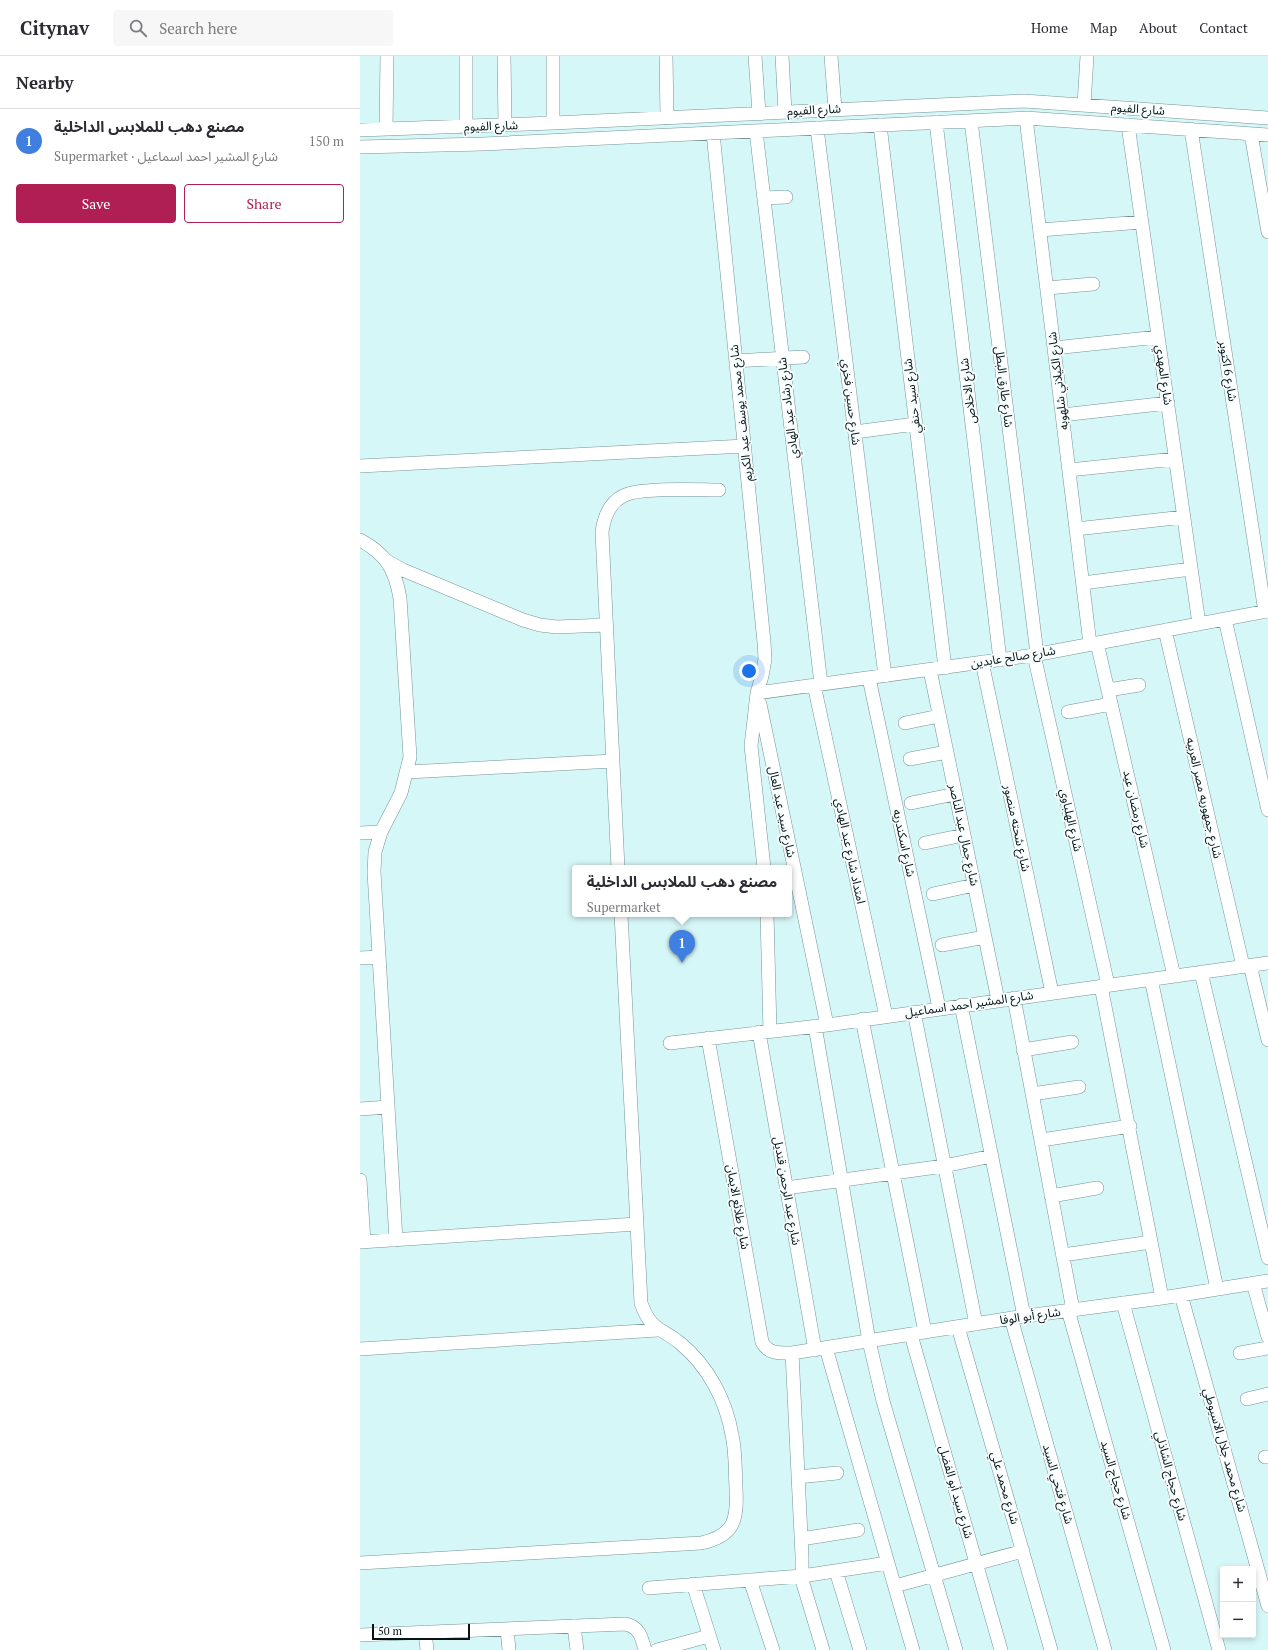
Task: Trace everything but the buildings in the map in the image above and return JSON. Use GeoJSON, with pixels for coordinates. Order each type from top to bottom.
{"type":"FeatureCollection","features":[{"type":"Feature","properties":{"kind":"street"},"geometry":{"type":"LineString","coordinates":[[386,129],[387,56]]}},
{"type":"Feature","properties":{"kind":"street"},"geometry":{"type":"LineString","coordinates":[[466,56],[466,127]]}},
{"type":"Feature","properties":{"kind":"street"},"geometry":{"type":"LineString","coordinates":[[504,56],[505,125]]}},
{"type":"Feature","properties":{"kind":"street"},"geometry":{"type":"LineString","coordinates":[[554,56],[554,123]]}},
{"type":"Feature","properties":{"kind":"street"},"geometry":{"type":"LineString","coordinates":[[666,56],[667,118]]}},
{"type":"Feature","properties":{"kind":"street"},"geometry":{"type":"LineString","coordinates":[[755,56],[759,113]]}},
{"type":"Feature","properties":{"kind":"street"},"geometry":{"type":"LineString","coordinates":[[782,56],[785,112]]}},
{"type":"Feature","properties":{"kind":"street"},"geometry":{"type":"LineString","coordinates":[[831,56],[835,109]]}},
{"type":"Feature","properties":{"kind":"street"},"geometry":{"type":"LineString","coordinates":[[1084,105],[1087,56]]}},
{"type":"Feature","properties":{"kind":"street","name":"شارع الفيوم"},"geometry":{"type":"LineString","coordinates":[[360,130],[466,127],[1024,101],[1268,118]]}},
{"type":"Feature","properties":{"kind":"street","name":"شارع الفيوم"},"geometry":{"type":"LineString","coordinates":[[360,147],[491,143],[1026,118],[1268,135]]}},
{"type":"Feature","properties":{"kind":"street","name":"شارع الكيلاني شلهوبه"},"geometry":{"type":"LineString","coordinates":[[1026,118],[1076,529],[1083,582],[1094,644]]}},
{"type":"Feature","properties":{"kind":"street","name":"شارع طارق البطل"},"geometry":{"type":"LineString","coordinates":[[971,121],[1036,654]]}},
{"type":"Feature","properties":{"kind":"street","name":"شارع الاخلاص"},"geometry":{"type":"LineString","coordinates":[[936,122],[1000,660]]}},
{"type":"Feature","properties":{"kind":"street","name":"شارع سيد حنفي"},"geometry":{"type":"LineString","coordinates":[[880,125],[945,668]]}},
{"type":"Feature","properties":{"kind":"street","name":"شارع المهدي"},"geometry":{"type":"LineString","coordinates":[[1128,125],[1199,624]]}},
{"type":"Feature","properties":{"kind":"street","name":"شارع حسين فخري"},"geometry":{"type":"LineString","coordinates":[[817,128],[885,676]]}},
{"type":"Feature","properties":{"kind":"street","name":"شارع 6 اكتوبر"},"geometry":{"type":"LineString","coordinates":[[1191,129],[1266,612]]}},
{"type":"Feature","properties":{"kind":"street","name":"شارع رشاد عبد الهادي"},"geometry":{"type":"LineString","coordinates":[[756,131],[783,358],[817,685]]}},
{"type":"Feature","properties":{"kind":"street","name":"شارع محمد يوسف عبد الكريم"},"geometry":{"type":"LineString","coordinates":[[713,133],[765,659],[757,693],[751,746],[764,865]]}},
{"type":"Feature","properties":{"kind":"street"},"geometry":{"type":"LineString","coordinates":[[1251,134],[1268,232]]}},
{"type":"Feature","properties":{"kind":"street"},"geometry":{"type":"LineString","coordinates":[[764,198],[786,197]]}},
{"type":"Feature","properties":{"kind":"street"},"geometry":{"type":"LineString","coordinates":[[1040,230],[1142,222]]}},
{"type":"Feature","properties":{"kind":"street"},"geometry":{"type":"LineString","coordinates":[[1047,288],[1093,284]]}},
{"type":"Feature","properties":{"kind":"street"},"geometry":{"type":"LineString","coordinates":[[1054,348],[1158,337]]}},
{"type":"Feature","properties":{"kind":"street"},"geometry":{"type":"LineString","coordinates":[[736,361],[803,357]]}},
{"type":"Feature","properties":{"kind":"street"},"geometry":{"type":"LineString","coordinates":[[1062,415],[1168,403]]}},
{"type":"Feature","properties":{"kind":"street"},"geometry":{"type":"LineString","coordinates":[[855,432],[915,424]]}},
{"type":"Feature","properties":{"kind":"street"},"geometry":{"type":"LineString","coordinates":[[360,466],[745,446]]}},
{"type":"Feature","properties":{"kind":"street"},"geometry":{"type":"LineString","coordinates":[[1069,470],[1175,459]]}},
{"type":"Feature","properties":{"kind":"street"},"geometry":{"type":"LineString","coordinates":[[618,865],[602,532],[604,517],[612,504],[623,495],[637,491],[719,490]]}},
{"type":"Feature","properties":{"kind":"street"},"geometry":{"type":"LineString","coordinates":[[1076,529],[1184,517]]}},
{"type":"Feature","properties":{"kind":"street"},"geometry":{"type":"LineString","coordinates":[[360,540],[374,548],[387,561],[414,575],[523,620],[557,627],[606,625]]}},
{"type":"Feature","properties":{"kind":"street"},"geometry":{"type":"LineString","coordinates":[[387,561],[396,579],[400,598],[410,741],[408,772],[401,793],[381,832],[375,852],[374,872],[396,1240]]}},
{"type":"Feature","properties":{"kind":"street"},"geometry":{"type":"LineString","coordinates":[[1083,582],[1191,570]]}},
{"type":"Feature","properties":{"kind":"street","name":"شارع صالح عابدين"},"geometry":{"type":"LineString","coordinates":[[757,693],[1000,660],[1266,612]]}},
{"type":"Feature","properties":{"kind":"street"},"geometry":{"type":"LineString","coordinates":[[1225,619],[1268,810]]}},
{"type":"Feature","properties":{"kind":"street","name":"شارع جمهوريه مصر العربيه"},"geometry":{"type":"LineString","coordinates":[[1165,630],[1246,966],[1268,1040]]}},
{"type":"Feature","properties":{"kind":"street","name":"شارع رمضان عيد"},"geometry":{"type":"LineString","coordinates":[[1094,644],[1108,690],[1174,976]]}},
{"type":"Feature","properties":{"kind":"street","name":"شارع الهلباوي"},"geometry":{"type":"LineString","coordinates":[[1036,654],[1105,985],[1162,1298]]}},
{"type":"Feature","properties":{"kind":"street","name":"شارع شحته منصور"},"geometry":{"type":"LineString","coordinates":[[982,662],[1052,993]]}},
{"type":"Feature","properties":{"kind":"street","name":"شارع جمال عبد الناصر"},"geometry":{"type":"LineString","coordinates":[[930,670],[998,1000]]}},
{"type":"Feature","properties":{"kind":"street","name":"شارع اسكندريه"},"geometry":{"type":"LineString","coordinates":[[869,678],[939,1008]]}},
{"type":"Feature","properties":{"kind":"street","name":"امتداد شارع عبد الهادي"},"geometry":{"type":"LineString","coordinates":[[817,685],[886,1016]]}},
{"type":"Feature","properties":{"kind":"street"},"geometry":{"type":"LineString","coordinates":[[1108,690],[1139,685]]}},
{"type":"Feature","properties":{"kind":"street","name":"شارع سيد عبد العال"},"geometry":{"type":"LineString","coordinates":[[757,693],[790,865]]}},
{"type":"Feature","properties":{"kind":"street"},"geometry":{"type":"LineString","coordinates":[[1068,712],[1111,704]]}},
{"type":"Feature","properties":{"kind":"street"},"geometry":{"type":"LineString","coordinates":[[905,723],[939,716]]}},
{"type":"Feature","properties":{"kind":"street"},"geometry":{"type":"LineString","coordinates":[[910,759],[947,752]]}},
{"type":"Feature","properties":{"kind":"street"},"geometry":{"type":"LineString","coordinates":[[408,772],[613,761]]}},
{"type":"Feature","properties":{"kind":"street"},"geometry":{"type":"LineString","coordinates":[[911,803],[955,794]]}},
{"type":"Feature","properties":{"kind":"street"},"geometry":{"type":"LineString","coordinates":[[360,833],[381,832]]}},
{"type":"Feature","properties":{"kind":"street"},"geometry":{"type":"LineString","coordinates":[[925,843],[964,835]]}},
{"type":"Feature","properties":{"kind":"street","name":"شارع سيد عبد العال"},"geometry":{"type":"LineString","coordinates":[[792,875],[821,1025],[842,1181],[869,1341],[883,1401],[956,1650]]}},
{"type":"Feature","properties":{"kind":"street"},"geometry":{"type":"LineString","coordinates":[[933,894],[974,886]]}},
{"type":"Feature","properties":{"kind":"street"},"geometry":{"type":"LineString","coordinates":[[360,1563],[702,1543],[716,1540],[729,1530],[736,1517],[737,1502],[733,1436],[726,1409],[715,1385],[699,1362],[680,1343],[658,1330],[647,1318],[641,1303],[621,917]]}},
{"type":"Feature","properties":{"kind":"street","name":"شارع عبد الرحمن قنديل"},"geometry":{"type":"LineString","coordinates":[[767,917],[764,1032],[786,1188],[820,1349],[888,1563],[913,1650]]}},
{"type":"Feature","properties":{"kind":"street"},"geometry":{"type":"LineString","coordinates":[[942,945],[985,937]]}},
{"type":"Feature","properties":{"kind":"street"},"geometry":{"type":"LineString","coordinates":[[360,958],[379,957]]}},
{"type":"Feature","properties":{"kind":"street","name":"شارع المشير احمد اسماعيل"},"geometry":{"type":"LineString","coordinates":[[670,1043],[821,1025],[1268,963]]}},
{"type":"Feature","properties":{"kind":"street"},"geometry":{"type":"LineString","coordinates":[[1201,972],[1268,1258]]}},
{"type":"Feature","properties":{"kind":"street"},"geometry":{"type":"LineString","coordinates":[[1151,979],[1217,1289]]}},
{"type":"Feature","properties":{"kind":"street","name":"شارع حجاج السيد"},"geometry":{"type":"LineString","coordinates":[[1014,998],[1023,1050],[1042,1140],[1051,1196],[1063,1255],[1071,1310],[1164,1650]]}},
{"type":"Feature","properties":{"kind":"street"},"geometry":{"type":"LineString","coordinates":[[961,1005],[1024,1316]]}},
{"type":"Feature","properties":{"kind":"street"},"geometry":{"type":"LineString","coordinates":[[914,1012],[976,1324]]}},
{"type":"Feature","properties":{"kind":"street"},"geometry":{"type":"LineString","coordinates":[[862,1019],[925,1332]]}},
{"type":"Feature","properties":{"kind":"street","name":"شارع طلائع الايمان"},"geometry":{"type":"LineString","coordinates":[[708,1038],[762,1342],[765,1348],[770,1352],[792,1353]]}},
{"type":"Feature","properties":{"kind":"street"},"geometry":{"type":"LineString","coordinates":[[1023,1050],[1072,1042]]}},
{"type":"Feature","properties":{"kind":"street"},"geometry":{"type":"LineString","coordinates":[[1032,1094],[1079,1087]]}},
{"type":"Feature","properties":{"kind":"street"},"geometry":{"type":"LineString","coordinates":[[360,1109],[388,1107]]}},
{"type":"Feature","properties":{"kind":"street"},"geometry":{"type":"LineString","coordinates":[[1042,1140],[1130,1126]]}},
{"type":"Feature","properties":{"kind":"street"},"geometry":{"type":"LineString","coordinates":[[786,1188],[944,1166],[992,1156]]}},
{"type":"Feature","properties":{"kind":"street"},"geometry":{"type":"LineString","coordinates":[[360,1180],[362,1242],[637,1224]]}},
{"type":"Feature","properties":{"kind":"street"},"geometry":{"type":"LineString","coordinates":[[1051,1196],[1097,1188]]}},
{"type":"Feature","properties":{"kind":"street"},"geometry":{"type":"LineString","coordinates":[[1063,1255],[1152,1242]]}},
{"type":"Feature","properties":{"kind":"street","name":"شارع أبو الوفا"},"geometry":{"type":"LineString","coordinates":[[792,1353],[1024,1316],[1162,1298],[1268,1280]]}},
{"type":"Feature","properties":{"kind":"street"},"geometry":{"type":"LineString","coordinates":[[1253,1283],[1268,1337]]}},
{"type":"Feature","properties":{"kind":"street","name":"شارع محمد جلال الاسيوطي"},"geometry":{"type":"LineString","coordinates":[[1181,1295],[1268,1606]]}},
{"type":"Feature","properties":{"kind":"street","name":"شارع حجاج الشاذلي"},"geometry":{"type":"LineString","coordinates":[[1123,1303],[1219,1650]]}},
{"type":"Feature","properties":{"kind":"street","name":"شارع فتحي السيد"},"geometry":{"type":"LineString","coordinates":[[1011,1318],[1105,1650]]}},
{"type":"Feature","properties":{"kind":"street","name":"شارع محمد علي"},"geometry":{"type":"LineString","coordinates":[[958,1327],[1051,1650]]}},
{"type":"Feature","properties":{"kind":"street"},"geometry":{"type":"LineString","coordinates":[[360,1349],[658,1330]]}},
{"type":"Feature","properties":{"kind":"street","name":"شارع سيد أبو الفضل"},"geometry":{"type":"LineString","coordinates":[[911,1334],[1001,1650]]}},
{"type":"Feature","properties":{"kind":"street"},"geometry":{"type":"LineString","coordinates":[[1240,1353],[1268,1348]]}},
{"type":"Feature","properties":{"kind":"street"},"geometry":{"type":"LineString","coordinates":[[792,1353],[802,1576],[823,1650]]}},
{"type":"Feature","properties":{"kind":"street"},"geometry":{"type":"LineString","coordinates":[[1247,1399],[1268,1394]]}},
{"type":"Feature","properties":{"kind":"street"},"geometry":{"type":"LineString","coordinates":[[798,1477],[837,1473]]}},
{"type":"Feature","properties":{"kind":"street"},"geometry":{"type":"LineString","coordinates":[[801,1539],[858,1530]]}},
{"type":"Feature","properties":{"kind":"street"},"geometry":{"type":"LineString","coordinates":[[895,1586],[1023,1551]]}},
{"type":"Feature","properties":{"kind":"street"},"geometry":{"type":"LineString","coordinates":[[649,1588],[802,1576],[888,1563]]}},
{"type":"Feature","properties":{"kind":"street"},"geometry":{"type":"LineString","coordinates":[[836,1571],[860,1650]]}},
{"type":"Feature","properties":{"kind":"street"},"geometry":{"type":"LineString","coordinates":[[750,1580],[773,1650]]}},
{"type":"Feature","properties":{"kind":"street"},"geometry":{"type":"LineString","coordinates":[[693,1584],[714,1650]]}},
{"type":"Feature","properties":{"kind":"street"},"geometry":{"type":"LineString","coordinates":[[360,1635],[625,1624],[632,1625],[640,1634],[645,1650]]}},
{"type":"Feature","properties":{"kind":"street"},"geometry":{"type":"LineString","coordinates":[[574,1626],[577,1650]]}},
{"type":"Feature","properties":{"kind":"street"},"geometry":{"type":"LineString","coordinates":[[507,1629],[509,1650]]}},
{"type":"Feature","properties":{"kind":"street"},"geometry":{"type":"LineString","coordinates":[[425,1632],[428,1650]]}},
{"type":"Feature","properties":{"kind":"street"},"geometry":{"type":"LineString","coordinates":[[657,1650],[709,1636]]}},
{"type":"Feature","properties":{"kind":"place","name":"مصنع دهب للملابس الداخلية"},"geometry":{"type":"Point","coordinates":[682,963]}}]}
